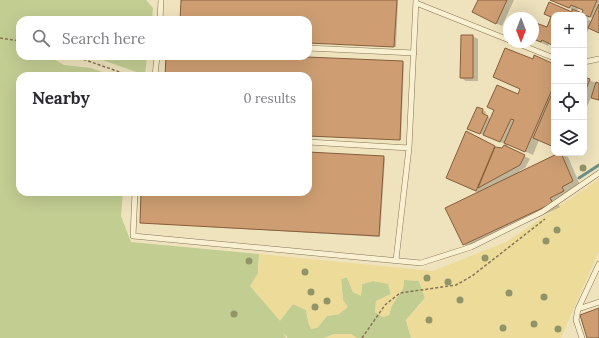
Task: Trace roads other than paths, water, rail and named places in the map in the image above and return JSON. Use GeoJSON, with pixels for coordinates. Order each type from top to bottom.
{"type":"FeatureCollection","features":[{"type":"Feature","properties":{"kind":"lane"},"geometry":{"type":"LineString","coordinates":[[160,16],[161,0]]}},
{"type":"Feature","properties":{"kind":"lane"},"geometry":{"type":"LineString","coordinates":[[396,260],[409,148],[416,2],[503,38]]}},
{"type":"Feature","properties":{"kind":"lane"},"geometry":{"type":"LineString","coordinates":[[312,48],[414,53]]}},
{"type":"Feature","properties":{"kind":"lane"},"geometry":{"type":"LineString","coordinates":[[529,48],[551,57]]}},
{"type":"Feature","properties":{"kind":"lane"},"geometry":{"type":"LineString","coordinates":[[587,61],[599,59]]}},
{"type":"Feature","properties":{"kind":"lane"},"geometry":{"type":"LineString","coordinates":[[155,72],[156,60]]}},
{"type":"Feature","properties":{"kind":"lane"},"geometry":{"type":"LineString","coordinates":[[312,142],[409,148]]}},
{"type":"Feature","properties":{"kind":"lane"},"geometry":{"type":"LineString","coordinates":[[135,196],[133,236],[421,263],[471,247],[542,212],[599,173]]}},
{"type":"Feature","properties":{"kind":"lane"},"geometry":{"type":"LineString","coordinates":[[582,338],[576,320],[578,309],[599,264]]}},
{"type":"Feature","properties":{"kind":"lane"},"geometry":{"type":"LineString","coordinates":[[578,309],[599,302]]}},
{"type":"Feature","properties":{"kind":"waterway"},"geometry":{"type":"LineString","coordinates":[[579,178],[599,165]]}}]}
